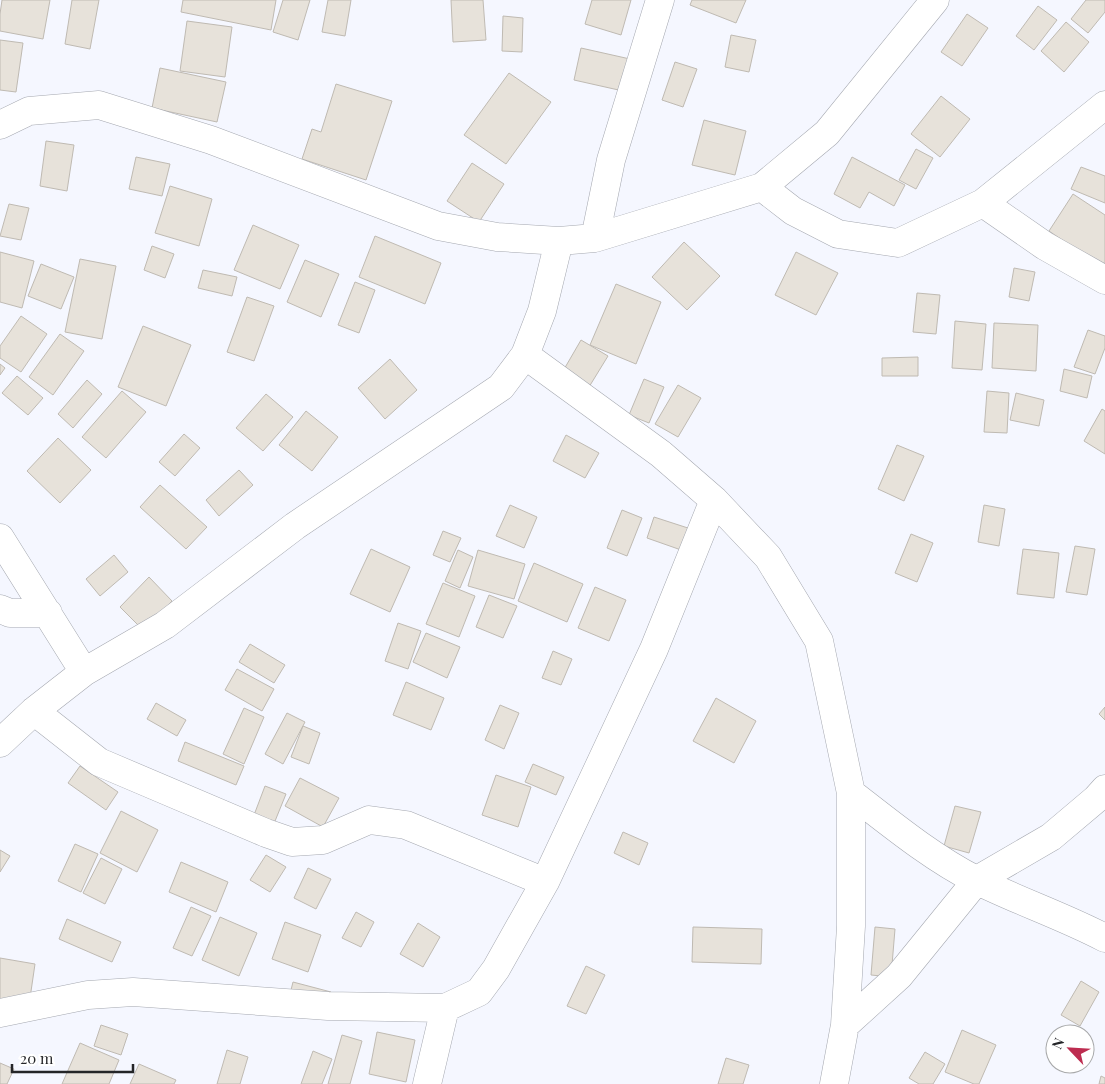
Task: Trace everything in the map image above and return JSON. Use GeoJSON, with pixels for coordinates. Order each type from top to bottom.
{"type":"FeatureCollection","features":[{"type":"Feature","properties":{"kind":"street"},"geometry":{"type":"LineString","coordinates":[[595,238],[611,160],[660,0]]}},
{"type":"Feature","properties":{"kind":"street"},"geometry":{"type":"LineString","coordinates":[[0,124],[29,111],[99,105],[211,140],[438,226],[497,237],[560,241],[595,238],[762,187],[827,133],[935,0]]}},
{"type":"Feature","properties":{"kind":"street"},"geometry":{"type":"LineString","coordinates":[[762,187],[793,211],[838,234],[898,243],[983,203],[1105,105]]}},
{"type":"Feature","properties":{"kind":"street"},"geometry":{"type":"LineString","coordinates":[[983,203],[1045,246],[1105,280]]}},
{"type":"Feature","properties":{"kind":"street"},"geometry":{"type":"LineString","coordinates":[[0,743],[34,711],[84,672],[165,625],[295,526],[501,388],[526,355],[542,311],[560,241]]}},
{"type":"Feature","properties":{"kind":"street"},"geometry":{"type":"LineString","coordinates":[[526,355],[661,454],[714,500],[768,556],[819,641],[852,793],[851,926],[845,1024],[834,1084]]}},
{"type":"Feature","properties":{"kind":"street"},"geometry":{"type":"LineString","coordinates":[[0,1013],[88,995],[133,992],[328,1006],[444,1008],[479,992],[496,969],[545,882],[654,649],[714,500]]}},
{"type":"Feature","properties":{"kind":"street"},"geometry":{"type":"LineString","coordinates":[[0,538],[84,672]]}},
{"type":"Feature","properties":{"kind":"street"},"geometry":{"type":"LineString","coordinates":[[0,609],[10,612],[48,613]]}},
{"type":"Feature","properties":{"kind":"street"},"geometry":{"type":"LineString","coordinates":[[34,711],[98,762],[266,833],[292,842],[323,840],[368,820],[406,825],[545,882]]}},
{"type":"Feature","properties":{"kind":"street"},"geometry":{"type":"LineString","coordinates":[[845,1024],[899,976],[977,880],[1051,837],[1105,789]]}},
{"type":"Feature","properties":{"kind":"street"},"geometry":{"type":"LineString","coordinates":[[852,793],[939,859],[977,880],[1081,925],[1105,938]]}},
{"type":"Feature","properties":{"kind":"street"},"geometry":{"type":"LineString","coordinates":[[427,1084],[444,1008]]}},
{"type":"Feature","properties":{"kind":"building"},"geometry":{"type":"Polygon","coordinates":[[[2,0],[50,0],[43,39],[0,31],[2,0]]]}},
{"type":"Feature","properties":{"kind":"building"},"geometry":{"type":"Polygon","coordinates":[[[72,0],[99,0],[90,49],[65,44],[72,0]]]}},
{"type":"Feature","properties":{"kind":"building"},"geometry":{"type":"Polygon","coordinates":[[[183,0],[276,0],[271,30],[181,12],[183,0]]]}},
{"type":"Feature","properties":{"kind":"building"},"geometry":{"type":"Polygon","coordinates":[[[283,0],[310,0],[298,40],[273,32],[283,0]]]}},
{"type":"Feature","properties":{"kind":"building"},"geometry":{"type":"Polygon","coordinates":[[[328,0],[351,0],[345,36],[322,32],[328,0]]]}},
{"type":"Feature","properties":{"kind":"building"},"geometry":{"type":"Polygon","coordinates":[[[451,0],[483,0],[486,40],[453,42],[451,0]]]}},
{"type":"Feature","properties":{"kind":"building"},"geometry":{"type":"Polygon","coordinates":[[[592,0],[631,0],[621,35],[585,24],[592,0]]]}},
{"type":"Feature","properties":{"kind":"building"},"geometry":{"type":"Polygon","coordinates":[[[692,0],[746,0],[736,23],[690,5],[692,0]]]}},
{"type":"Feature","properties":{"kind":"building"},"geometry":{"type":"Polygon","coordinates":[[[1086,0],[1105,0],[1105,12],[1088,33],[1071,19],[1086,0]]]}},
{"type":"Feature","properties":{"kind":"building"},"geometry":{"type":"Polygon","coordinates":[[[1038,6],[1057,20],[1034,50],[1016,36],[1038,6]]]}},
{"type":"Feature","properties":{"kind":"building"},"geometry":{"type":"Polygon","coordinates":[[[967,14],[988,28],[962,66],[941,52],[967,14]]]}},
{"type":"Feature","properties":{"kind":"building"},"geometry":{"type":"Polygon","coordinates":[[[503,16],[523,18],[522,52],[502,51],[503,16]]]}},
{"type":"Feature","properties":{"kind":"building"},"geometry":{"type":"Polygon","coordinates":[[[187,21],[232,27],[225,77],[180,71],[187,21]]]}},
{"type":"Feature","properties":{"kind":"building"},"geometry":{"type":"Polygon","coordinates":[[[1066,22],[1089,42],[1064,72],[1041,51],[1066,22]]]}},
{"type":"Feature","properties":{"kind":"building"},"geometry":{"type":"Polygon","coordinates":[[[731,35],[756,40],[749,72],[725,67],[731,35]]]}},
{"type":"Feature","properties":{"kind":"building"},"geometry":{"type":"Polygon","coordinates":[[[0,40],[23,43],[16,92],[0,90],[0,40]]]}},
{"type":"Feature","properties":{"kind":"building"},"geometry":{"type":"Polygon","coordinates":[[[581,48],[630,59],[623,91],[574,80],[581,48]]]}},
{"type":"Feature","properties":{"kind":"building"},"geometry":{"type":"Polygon","coordinates":[[[675,62],[697,69],[683,107],[662,100],[675,62]]]}},
{"type":"Feature","properties":{"kind":"building"},"geometry":{"type":"Polygon","coordinates":[[[160,68],[226,82],[217,122],[152,108],[160,68]]]}},
{"type":"Feature","properties":{"kind":"building"},"geometry":{"type":"Polygon","coordinates":[[[509,73],[551,102],[506,164],[464,135],[509,73]]]}},
{"type":"Feature","properties":{"kind":"building"},"geometry":{"type":"Polygon","coordinates":[[[336,84],[392,101],[366,180],[302,159],[312,129],[321,132],[336,84]]]}},
{"type":"Feature","properties":{"kind":"building"},"geometry":{"type":"Polygon","coordinates":[[[941,96],[970,119],[940,157],[911,134],[941,96]]]}},
{"type":"Feature","properties":{"kind":"building"},"geometry":{"type":"Polygon","coordinates":[[[704,120],[746,131],[735,175],[692,165],[704,120]]]}},
{"type":"Feature","properties":{"kind":"building"},"geometry":{"type":"Polygon","coordinates":[[[46,141],[74,145],[67,191],[40,186],[46,141]]]}},
{"type":"Feature","properties":{"kind":"building"},"geometry":{"type":"Polygon","coordinates":[[[916,149],[933,158],[916,189],[899,180],[916,149]]]}},
{"type":"Feature","properties":{"kind":"building"},"geometry":{"type":"Polygon","coordinates":[[[136,157],[170,164],[162,196],[129,189],[136,157]]]}},
{"type":"Feature","properties":{"kind":"building"},"geometry":{"type":"Polygon","coordinates":[[[852,157],[905,185],[894,206],[869,192],[860,208],[834,194],[852,157]]]}},
{"type":"Feature","properties":{"kind":"building"},"geometry":{"type":"Polygon","coordinates":[[[472,163],[504,184],[479,222],[447,201],[472,163]]]}},
{"type":"Feature","properties":{"kind":"building"},"geometry":{"type":"Polygon","coordinates":[[[1081,167],[1105,176],[1105,203],[1071,189],[1081,167]]]}},
{"type":"Feature","properties":{"kind":"building"},"geometry":{"type":"Polygon","coordinates":[[[170,186],[212,199],[199,246],[155,233],[170,186]]]}},
{"type":"Feature","properties":{"kind":"building"},"geometry":{"type":"Polygon","coordinates":[[[1073,194],[1105,215],[1105,269],[1049,231],[1073,194]]]}},
{"type":"Feature","properties":{"kind":"building"},"geometry":{"type":"Polygon","coordinates":[[[9,204],[29,208],[21,240],[0,236],[9,204]]]}},
{"type":"Feature","properties":{"kind":"building"},"geometry":{"type":"Polygon","coordinates":[[[253,225],[299,245],[280,289],[234,270],[253,225]]]}},
{"type":"Feature","properties":{"kind":"building"},"geometry":{"type":"Polygon","coordinates":[[[375,236],[441,263],[425,304],[359,277],[375,236]]]}},
{"type":"Feature","properties":{"kind":"building"},"geometry":{"type":"Polygon","coordinates":[[[684,242],[720,276],[687,310],[652,277],[684,242]]]}},
{"type":"Feature","properties":{"kind":"building"},"geometry":{"type":"Polygon","coordinates":[[[152,246],[174,254],[165,278],[144,270],[152,246]]]}},
{"type":"Feature","properties":{"kind":"building"},"geometry":{"type":"Polygon","coordinates":[[[0,252],[34,261],[22,308],[0,302],[0,252]]]}},
{"type":"Feature","properties":{"kind":"building"},"geometry":{"type":"Polygon","coordinates":[[[796,252],[838,273],[816,315],[775,295],[796,252]]]}},
{"type":"Feature","properties":{"kind":"building"},"geometry":{"type":"Polygon","coordinates":[[[80,259],[116,266],[102,339],[65,332],[80,259]]]}},
{"type":"Feature","properties":{"kind":"building"},"geometry":{"type":"Polygon","coordinates":[[[305,260],[339,274],[321,317],[287,302],[305,260]]]}},
{"type":"Feature","properties":{"kind":"building"},"geometry":{"type":"Polygon","coordinates":[[[41,264],[74,277],[61,309],[28,296],[41,264]]]}},
{"type":"Feature","properties":{"kind":"building"},"geometry":{"type":"Polygon","coordinates":[[[1014,268],[1035,272],[1029,301],[1009,297],[1014,268]]]}},
{"type":"Feature","properties":{"kind":"building"},"geometry":{"type":"Polygon","coordinates":[[[203,270],[237,277],[232,296],[198,288],[203,270]]]}},
{"type":"Feature","properties":{"kind":"building"},"geometry":{"type":"Polygon","coordinates":[[[355,282],[375,290],[359,333],[338,325],[355,282]]]}},
{"type":"Feature","properties":{"kind":"building"},"geometry":{"type":"Polygon","coordinates":[[[616,284],[661,302],[636,364],[590,345],[616,284]]]}},
{"type":"Feature","properties":{"kind":"building"},"geometry":{"type":"Polygon","coordinates":[[[917,293],[940,295],[936,334],[913,332],[917,293]]]}},
{"type":"Feature","properties":{"kind":"building"},"geometry":{"type":"Polygon","coordinates":[[[247,297],[274,306],[254,361],[227,352],[247,297]]]}},
{"type":"Feature","properties":{"kind":"building"},"geometry":{"type":"Polygon","coordinates":[[[21,316],[47,334],[21,372],[0,358],[0,346],[21,316]]]}},
{"type":"Feature","properties":{"kind":"building"},"geometry":{"type":"Polygon","coordinates":[[[955,321],[986,324],[982,370],[952,368],[955,321]]]}},
{"type":"Feature","properties":{"kind":"building"},"geometry":{"type":"Polygon","coordinates":[[[994,323],[1038,325],[1036,371],[992,368],[994,323]]]}},
{"type":"Feature","properties":{"kind":"building"},"geometry":{"type":"Polygon","coordinates":[[[143,326],[191,345],[166,406],[118,387],[143,326]]]}},
{"type":"Feature","properties":{"kind":"building"},"geometry":{"type":"Polygon","coordinates":[[[1088,330],[1105,336],[1105,348],[1095,374],[1074,367],[1088,330]]]}},
{"type":"Feature","properties":{"kind":"building"},"geometry":{"type":"Polygon","coordinates":[[[60,334],[84,351],[53,395],[29,377],[60,334]]]}},
{"type":"Feature","properties":{"kind":"building"},"geometry":{"type":"Polygon","coordinates":[[[581,340],[608,356],[589,387],[563,371],[581,340]]]}},
{"type":"Feature","properties":{"kind":"building"},"geometry":{"type":"Polygon","coordinates":[[[918,357],[918,376],[882,376],[882,358],[918,357]]]}},
{"type":"Feature","properties":{"kind":"building"},"geometry":{"type":"Polygon","coordinates":[[[390,359],[417,390],[385,419],[358,388],[390,359]]]}},
{"type":"Feature","properties":{"kind":"building"},"geometry":{"type":"Polygon","coordinates":[[[0,364],[5,368],[0,375],[0,364]]]}},
{"type":"Feature","properties":{"kind":"building"},"geometry":{"type":"Polygon","coordinates":[[[1064,369],[1092,376],[1087,398],[1060,391],[1064,369]]]}},
{"type":"Feature","properties":{"kind":"building"},"geometry":{"type":"Polygon","coordinates":[[[17,376],[43,398],[28,415],[2,393],[17,376]]]}},
{"type":"Feature","properties":{"kind":"building"},"geometry":{"type":"Polygon","coordinates":[[[644,379],[664,387],[649,423],[629,415],[644,379]]]}},
{"type":"Feature","properties":{"kind":"building"},"geometry":{"type":"Polygon","coordinates":[[[87,380],[102,394],[73,428],[58,414],[87,380]]]}},
{"type":"Feature","properties":{"kind":"building"},"geometry":{"type":"Polygon","coordinates":[[[678,385],[701,398],[678,437],[655,424],[678,385]]]}},
{"type":"Feature","properties":{"kind":"building"},"geometry":{"type":"Polygon","coordinates":[[[122,391],[146,412],[106,458],[82,437],[122,391]]]}},
{"type":"Feature","properties":{"kind":"building"},"geometry":{"type":"Polygon","coordinates":[[[987,391],[1009,393],[1007,433],[984,432],[987,391]]]}},
{"type":"Feature","properties":{"kind":"building"},"geometry":{"type":"Polygon","coordinates":[[[1016,393],[1044,400],[1039,426],[1010,420],[1016,393]]]}},
{"type":"Feature","properties":{"kind":"building"},"geometry":{"type":"Polygon","coordinates":[[[266,394],[293,417],[263,451],[236,428],[266,394]]]}},
{"type":"Feature","properties":{"kind":"building"},"geometry":{"type":"Polygon","coordinates":[[[1102,409],[1105,411],[1105,454],[1084,441],[1102,409]]]}},
{"type":"Feature","properties":{"kind":"building"},"geometry":{"type":"Polygon","coordinates":[[[306,411],[338,437],[312,471],[279,445],[306,411]]]}},
{"type":"Feature","properties":{"kind":"building"},"geometry":{"type":"Polygon","coordinates":[[[184,434],[200,448],[175,476],[159,462],[184,434]]]}},
{"type":"Feature","properties":{"kind":"building"},"geometry":{"type":"Polygon","coordinates":[[[566,435],[599,453],[585,478],[553,461],[566,435]]]}},
{"type":"Feature","properties":{"kind":"building"},"geometry":{"type":"Polygon","coordinates":[[[58,438],[91,470],[60,503],[27,471],[58,438]]]}},
{"type":"Feature","properties":{"kind":"building"},"geometry":{"type":"Polygon","coordinates":[[[897,445],[924,456],[904,501],[878,489],[897,445]]]}},
{"type":"Feature","properties":{"kind":"building"},"geometry":{"type":"Polygon","coordinates":[[[239,470],[253,485],[219,516],[206,500],[239,470]]]}},
{"type":"Feature","properties":{"kind":"building"},"geometry":{"type":"Polygon","coordinates":[[[160,485],[207,527],[186,549],[140,507],[160,485]]]}},
{"type":"Feature","properties":{"kind":"building"},"geometry":{"type":"Polygon","coordinates":[[[510,505],[537,517],[524,548],[496,536],[510,505]]]}},
{"type":"Feature","properties":{"kind":"building"},"geometry":{"type":"Polygon","coordinates":[[[984,505],[1005,509],[999,546],[978,542],[984,505]]]}},
{"type":"Feature","properties":{"kind":"building"},"geometry":{"type":"Polygon","coordinates":[[[622,510],[642,518],[627,556],[607,548],[622,510]]]}},
{"type":"Feature","properties":{"kind":"building"},"geometry":{"type":"Polygon","coordinates":[[[654,517],[691,529],[684,551],[647,538],[654,517]]]}},
{"type":"Feature","properties":{"kind":"building"},"geometry":{"type":"Polygon","coordinates":[[[443,531],[461,538],[450,562],[433,555],[443,531]]]}},
{"type":"Feature","properties":{"kind":"building"},"geometry":{"type":"Polygon","coordinates":[[[911,534],[933,543],[917,582],[895,573],[911,534]]]}},
{"type":"Feature","properties":{"kind":"building"},"geometry":{"type":"Polygon","coordinates":[[[1075,546],[1095,549],[1087,595],[1066,592],[1075,546]]]}},
{"type":"Feature","properties":{"kind":"building"},"geometry":{"type":"Polygon","coordinates":[[[371,549],[410,567],[390,612],[350,594],[371,549]]]}},
{"type":"Feature","properties":{"kind":"building"},"geometry":{"type":"Polygon","coordinates":[[[1023,549],[1059,553],[1054,598],[1017,594],[1023,549]]]}},
{"type":"Feature","properties":{"kind":"building"},"geometry":{"type":"Polygon","coordinates":[[[458,550],[473,557],[460,588],[445,581],[458,550]]]}},
{"type":"Feature","properties":{"kind":"building"},"geometry":{"type":"Polygon","coordinates":[[[478,550],[525,564],[514,599],[468,586],[478,550]]]}},
{"type":"Feature","properties":{"kind":"building"},"geometry":{"type":"Polygon","coordinates":[[[114,555],[128,572],[100,596],[86,579],[114,555]]]}},
{"type":"Feature","properties":{"kind":"building"},"geometry":{"type":"Polygon","coordinates":[[[534,563],[583,584],[567,622],[518,601],[534,563]]]}},
{"type":"Feature","properties":{"kind":"building"},"geometry":{"type":"Polygon","coordinates":[[[149,577],[172,601],[143,630],[120,607],[149,577]]]}},
{"type":"Feature","properties":{"kind":"building"},"geometry":{"type":"Polygon","coordinates":[[[443,583],[475,596],[459,637],[426,624],[443,583]]]}},
{"type":"Feature","properties":{"kind":"building"},"geometry":{"type":"Polygon","coordinates":[[[595,587],[626,600],[609,641],[578,628],[595,587]]]}},
{"type":"Feature","properties":{"kind":"building"},"geometry":{"type":"Polygon","coordinates":[[[489,595],[517,606],[503,638],[476,627],[489,595]]]}},
{"type":"Feature","properties":{"kind":"building"},"geometry":{"type":"Polygon","coordinates":[[[398,623],[421,631],[408,669],[385,661],[398,623]]]}},
{"type":"Feature","properties":{"kind":"building"},"geometry":{"type":"Polygon","coordinates":[[[426,633],[460,647],[447,678],[413,662],[426,633]]]}},
{"type":"Feature","properties":{"kind":"building"},"geometry":{"type":"Polygon","coordinates":[[[250,644],[285,665],[274,683],[239,662],[250,644]]]}},
{"type":"Feature","properties":{"kind":"building"},"geometry":{"type":"Polygon","coordinates":[[[553,651],[572,659],[561,685],[542,678],[553,651]]]}},
{"type":"Feature","properties":{"kind":"building"},"geometry":{"type":"Polygon","coordinates":[[[237,669],[274,689],[262,711],[225,690],[237,669]]]}},
{"type":"Feature","properties":{"kind":"building"},"geometry":{"type":"Polygon","coordinates":[[[406,682],[444,698],[431,730],[393,715],[406,682]]]}},
{"type":"Feature","properties":{"kind":"building"},"geometry":{"type":"Polygon","coordinates":[[[716,698],[756,721],[734,763],[693,741],[716,698]]]}},
{"type":"Feature","properties":{"kind":"building"},"geometry":{"type":"Polygon","coordinates":[[[156,703],[186,720],[177,736],[147,719],[156,703]]]}},
{"type":"Feature","properties":{"kind":"building"},"geometry":{"type":"Polygon","coordinates":[[[500,705],[519,713],[504,749],[485,740],[500,705]]]}},
{"type":"Feature","properties":{"kind":"building"},"geometry":{"type":"Polygon","coordinates":[[[1105,707],[1105,720],[1099,714],[1105,707]]]}},
{"type":"Feature","properties":{"kind":"building"},"geometry":{"type":"Polygon","coordinates":[[[244,708],[264,717],[244,764],[223,754],[244,708]]]}},
{"type":"Feature","properties":{"kind":"building"},"geometry":{"type":"Polygon","coordinates":[[[287,713],[305,722],[283,764],[265,754],[287,713]]]}},
{"type":"Feature","properties":{"kind":"building"},"geometry":{"type":"Polygon","coordinates":[[[303,726],[320,733],[309,764],[291,757],[303,726]]]}},
{"type":"Feature","properties":{"kind":"building"},"geometry":{"type":"Polygon","coordinates":[[[185,742],[244,766],[236,785],[178,761],[185,742]]]}},
{"type":"Feature","properties":{"kind":"building"},"geometry":{"type":"Polygon","coordinates":[[[533,764],[564,777],[556,795],[525,782],[533,764]]]}},
{"type":"Feature","properties":{"kind":"building"},"geometry":{"type":"Polygon","coordinates":[[[80,766],[118,792],[106,810],[68,783],[80,766]]]}},
{"type":"Feature","properties":{"kind":"building"},"geometry":{"type":"Polygon","coordinates":[[[496,775],[531,787],[518,827],[482,815],[496,775]]]}},
{"type":"Feature","properties":{"kind":"building"},"geometry":{"type":"Polygon","coordinates":[[[300,778],[339,798],[323,827],[285,806],[300,778]]]}},
{"type":"Feature","properties":{"kind":"building"},"geometry":{"type":"Polygon","coordinates":[[[265,786],[286,794],[271,831],[251,823],[265,786]]]}},
{"type":"Feature","properties":{"kind":"building"},"geometry":{"type":"Polygon","coordinates":[[[955,806],[981,812],[969,853],[944,846],[955,806]]]}},
{"type":"Feature","properties":{"kind":"building"},"geometry":{"type":"Polygon","coordinates":[[[121,811],[158,830],[137,872],[100,853],[121,811]]]}},
{"type":"Feature","properties":{"kind":"building"},"geometry":{"type":"Polygon","coordinates":[[[623,832],[648,843],[639,865],[614,853],[623,832]]]}},
{"type":"Feature","properties":{"kind":"building"},"geometry":{"type":"Polygon","coordinates":[[[75,844],[98,854],[81,892],[58,881],[75,844]]]}},
{"type":"Feature","properties":{"kind":"building"},"geometry":{"type":"Polygon","coordinates":[[[0,850],[10,856],[0,872],[0,850]]]}},
{"type":"Feature","properties":{"kind":"building"},"geometry":{"type":"Polygon","coordinates":[[[266,855],[286,867],[270,892],[250,880],[266,855]]]}},
{"type":"Feature","properties":{"kind":"building"},"geometry":{"type":"Polygon","coordinates":[[[101,858],[122,869],[105,904],[83,893],[101,858]]]}},
{"type":"Feature","properties":{"kind":"building"},"geometry":{"type":"Polygon","coordinates":[[[181,862],[228,882],[216,912],[169,892],[181,862]]]}},
{"type":"Feature","properties":{"kind":"building"},"geometry":{"type":"Polygon","coordinates":[[[308,868],[331,879],[316,909],[294,898],[308,868]]]}},
{"type":"Feature","properties":{"kind":"building"},"geometry":{"type":"Polygon","coordinates":[[[191,907],[211,916],[192,956],[173,948],[191,907]]]}},
{"type":"Feature","properties":{"kind":"building"},"geometry":{"type":"Polygon","coordinates":[[[356,912],[374,922],[361,947],[342,938],[356,912]]]}},
{"type":"Feature","properties":{"kind":"building"},"geometry":{"type":"Polygon","coordinates":[[[220,917],[257,933],[239,976],[202,960],[220,917]]]}},
{"type":"Feature","properties":{"kind":"building"},"geometry":{"type":"Polygon","coordinates":[[[67,919],[121,942],[112,962],[59,939],[67,919]]]}},
{"type":"Feature","properties":{"kind":"building"},"geometry":{"type":"Polygon","coordinates":[[[285,922],[321,935],[308,972],[272,959],[285,922]]]}},
{"type":"Feature","properties":{"kind":"building"},"geometry":{"type":"Polygon","coordinates":[[[418,923],[440,937],[423,967],[400,954],[418,923]]]}},
{"type":"Feature","properties":{"kind":"building"},"geometry":{"type":"Polygon","coordinates":[[[693,927],[762,929],[761,964],[692,962],[693,927]]]}},
{"type":"Feature","properties":{"kind":"building"},"geometry":{"type":"Polygon","coordinates":[[[875,927],[895,929],[891,977],[871,975],[875,927]]]}},
{"type":"Feature","properties":{"kind":"building"},"geometry":{"type":"Polygon","coordinates":[[[0,958],[35,964],[29,1005],[0,1001],[0,958]]]}},
{"type":"Feature","properties":{"kind":"building"},"geometry":{"type":"Polygon","coordinates":[[[586,966],[605,975],[586,1014],[567,1006],[586,966]]]}},
{"type":"Feature","properties":{"kind":"building"},"geometry":{"type":"Polygon","coordinates":[[[1081,981],[1099,992],[1081,1024],[1077,1024],[1061,1015],[1081,981]]]}},
{"type":"Feature","properties":{"kind":"building"},"geometry":{"type":"Polygon","coordinates":[[[293,982],[331,992],[328,1007],[289,998],[293,982]]]}},
{"type":"Feature","properties":{"kind":"building"},"geometry":{"type":"Polygon","coordinates":[[[101,1025],[128,1034],[121,1055],[94,1046],[101,1025]]]}},
{"type":"Feature","properties":{"kind":"building"},"geometry":{"type":"Polygon","coordinates":[[[962,1030],[996,1045],[979,1084],[974,1084],[945,1072],[962,1030]]]}},
{"type":"Feature","properties":{"kind":"building"},"geometry":{"type":"Polygon","coordinates":[[[377,1032],[415,1040],[406,1082],[369,1074],[377,1032]]]}},
{"type":"Feature","properties":{"kind":"building"},"geometry":{"type":"Polygon","coordinates":[[[342,1035],[362,1041],[350,1084],[328,1084],[342,1035]]]}},
{"type":"Feature","properties":{"kind":"building"},"geometry":{"type":"Polygon","coordinates":[[[80,1043],[119,1060],[109,1084],[62,1084],[80,1043]]]}},
{"type":"Feature","properties":{"kind":"building"},"geometry":{"type":"Polygon","coordinates":[[[227,1050],[248,1057],[240,1084],[217,1084],[227,1050]]]}},
{"type":"Feature","properties":{"kind":"building"},"geometry":{"type":"Polygon","coordinates":[[[313,1051],[332,1059],[322,1084],[301,1084],[313,1051]]]}},
{"type":"Feature","properties":{"kind":"building"},"geometry":{"type":"Polygon","coordinates":[[[925,1052],[945,1064],[933,1084],[919,1084],[909,1078],[925,1052]]]}},
{"type":"Feature","properties":{"kind":"building"},"geometry":{"type":"Polygon","coordinates":[[[726,1058],[749,1065],[743,1084],[718,1084],[726,1058]]]}},
{"type":"Feature","properties":{"kind":"building"},"geometry":{"type":"Polygon","coordinates":[[[0,1063],[14,1069],[7,1084],[0,1084],[0,1063]]]}},
{"type":"Feature","properties":{"kind":"building"},"geometry":{"type":"Polygon","coordinates":[[[139,1064],[176,1080],[174,1084],[130,1084],[139,1064]]]}},
{"type":"Feature","properties":{"kind":"building"},"geometry":{"type":"Polygon","coordinates":[[[1101,1076],[1105,1078],[1105,1084],[1099,1084],[1101,1076]]]}}]}
